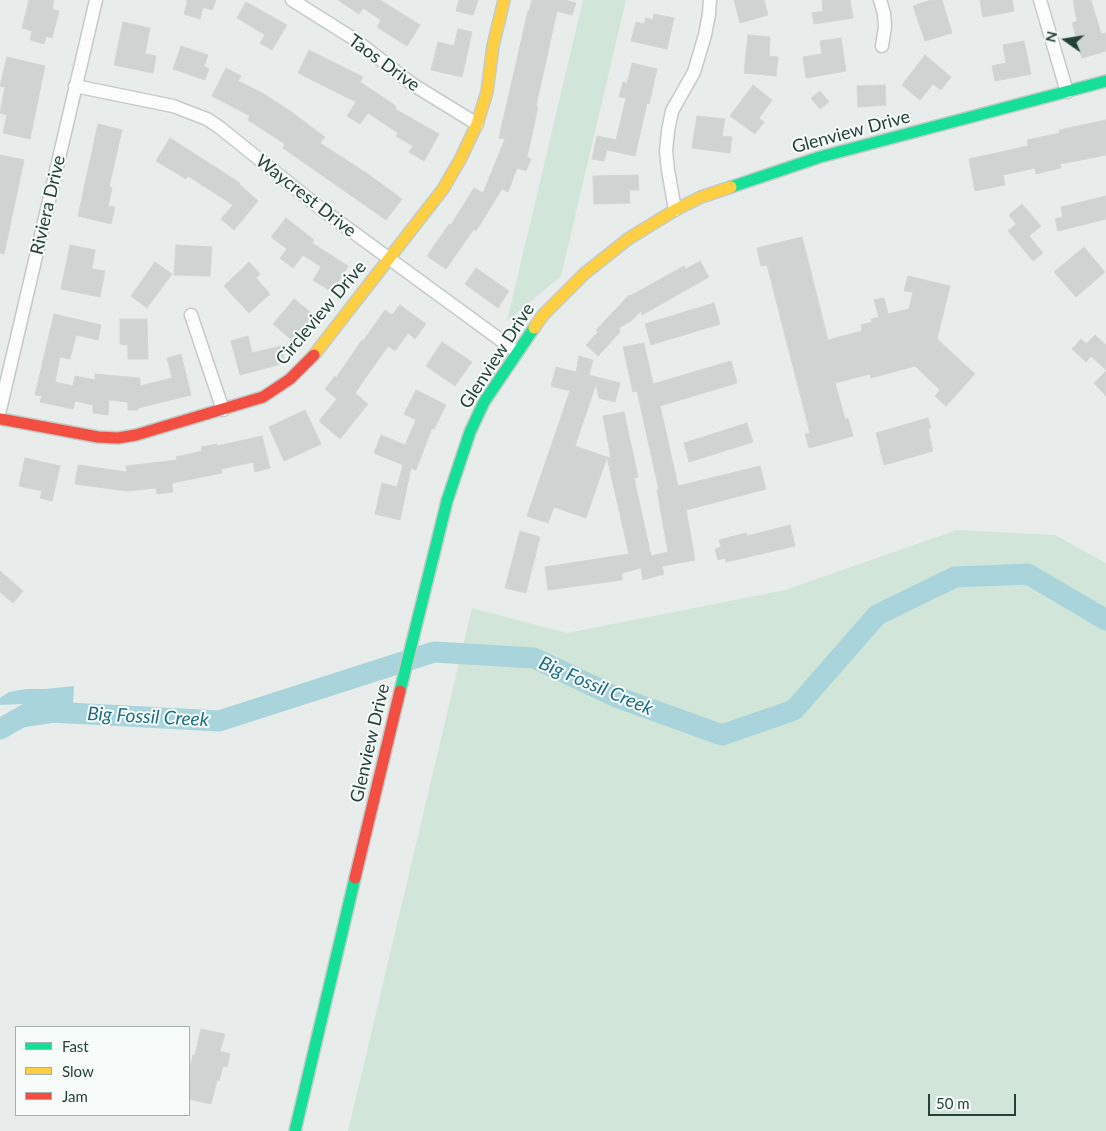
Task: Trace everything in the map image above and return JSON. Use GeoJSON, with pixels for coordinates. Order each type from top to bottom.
{"type":"FeatureCollection","features":[{"type":"Feature","properties":{"kind":"main road","name":"Circleview Drive"},"geometry":{"type":"LineString","coordinates":[[0,419],[98,437],[118,438],[136,435],[264,397],[290,379],[308,362],[443,189],[461,158],[477,124],[487,92],[493,46],[504,0]]}},
{"type":"Feature","properties":{"kind":"main road","name":"Glenview Drive"},"geometry":{"type":"LineString","coordinates":[[296,1131],[447,501],[470,432],[484,402],[516,352],[543,315],[584,274],[628,239],[675,210],[701,197],[820,157],[1106,81]]}},
{"type":"Feature","properties":{"kind":"street","name":"Riviera Drive"},"geometry":{"type":"LineString","coordinates":[[0,410],[96,0]]}},
{"type":"Feature","properties":{"kind":"street","name":"Taos Drive"},"geometry":{"type":"LineString","coordinates":[[292,0],[354,39],[412,84],[477,124]]}},
{"type":"Feature","properties":{"kind":"street"},"geometry":{"type":"LineString","coordinates":[[675,210],[666,151],[668,131],[672,111],[694,72],[710,14],[710,0]]}},
{"type":"Feature","properties":{"kind":"street"},"geometry":{"type":"LineString","coordinates":[[880,0],[885,26],[882,46]]}},
{"type":"Feature","properties":{"kind":"street"},"geometry":{"type":"LineString","coordinates":[[1040,0],[1067,92]]}},
{"type":"Feature","properties":{"kind":"street","name":"Waycrest Drive"},"geometry":{"type":"LineString","coordinates":[[75,86],[174,106],[207,119],[219,126],[320,208],[516,352]]}},
{"type":"Feature","properties":{"kind":"street"},"geometry":{"type":"LineString","coordinates":[[191,315],[223,410]]}},
{"type":"Feature","properties":{"kind":"green space"},"geometry":{"type":"Polygon","coordinates":[[[583,0],[626,0],[561,276],[507,321],[583,0]]]}},
{"type":"Feature","properties":{"kind":"green space"},"geometry":{"type":"Polygon","coordinates":[[[957,530],[1055,535],[1106,563],[1106,1131],[348,1131],[472,608],[567,633],[785,590],[957,530]]]}},
{"type":"Feature","properties":{"kind":"water"},"geometry":{"type":"Polygon","coordinates":[[[74,686],[72,720],[13,729],[0,736],[0,723],[28,706],[21,704],[0,705],[0,698],[9,692],[26,689],[74,686]]]}},
{"type":"Feature","properties":{"kind":"building"},"geometry":{"type":"Polygon","coordinates":[[[29,0],[54,0],[52,9],[59,11],[52,38],[46,36],[44,44],[30,40],[32,31],[22,28],[29,0]]]}},
{"type":"Feature","properties":{"kind":"building"},"geometry":{"type":"Polygon","coordinates":[[[187,0],[216,0],[212,10],[203,7],[200,19],[184,14],[187,0]]]}},
{"type":"Feature","properties":{"kind":"building"},"geometry":{"type":"Polygon","coordinates":[[[338,0],[380,0],[420,25],[407,46],[377,27],[381,20],[363,8],[359,14],[338,0]]]}},
{"type":"Feature","properties":{"kind":"building"},"geometry":{"type":"Polygon","coordinates":[[[459,0],[478,0],[473,15],[456,11],[459,0]]]}},
{"type":"Feature","properties":{"kind":"building"},"geometry":{"type":"Polygon","coordinates":[[[532,0],[565,0],[576,3],[572,15],[557,11],[527,157],[531,159],[526,171],[517,168],[508,192],[502,189],[476,231],[474,229],[446,269],[427,256],[449,224],[451,225],[474,188],[483,193],[505,139],[499,138],[532,0]]]}},
{"type":"Feature","properties":{"kind":"building"},"geometry":{"type":"Polygon","coordinates":[[[734,0],[764,0],[768,15],[740,23],[734,0]]]}},
{"type":"Feature","properties":{"kind":"building"},"geometry":{"type":"Polygon","coordinates":[[[822,0],[850,0],[853,18],[814,24],[812,13],[823,11],[822,0]]]}},
{"type":"Feature","properties":{"kind":"building"},"geometry":{"type":"Polygon","coordinates":[[[931,0],[942,0],[952,33],[925,41],[913,6],[931,0]]]}},
{"type":"Feature","properties":{"kind":"building"},"geometry":{"type":"Polygon","coordinates":[[[980,0],[1012,0],[1014,11],[983,17],[980,0]]]}},
{"type":"Feature","properties":{"kind":"building"},"geometry":{"type":"Polygon","coordinates":[[[1073,0],[1091,0],[1101,34],[1106,33],[1106,51],[1082,58],[1072,23],[1077,21],[1073,0]]]}},
{"type":"Feature","properties":{"kind":"building"},"geometry":{"type":"Polygon","coordinates":[[[246,2],[287,25],[272,50],[260,43],[265,35],[237,18],[246,2]]]}},
{"type":"Feature","properties":{"kind":"building"},"geometry":{"type":"Polygon","coordinates":[[[654,14],[674,18],[667,49],[631,41],[636,22],[644,24],[646,18],[653,20],[654,14]]]}},
{"type":"Feature","properties":{"kind":"building"},"geometry":{"type":"Polygon","coordinates":[[[123,22],[150,28],[145,54],[156,56],[153,73],[114,65],[123,22]]]}},
{"type":"Feature","properties":{"kind":"building"},"geometry":{"type":"Polygon","coordinates":[[[458,29],[472,32],[462,77],[431,70],[438,42],[454,46],[458,29]]]}},
{"type":"Feature","properties":{"kind":"building"},"geometry":{"type":"Polygon","coordinates":[[[748,35],[770,37],[769,56],[778,57],[776,76],[744,73],[748,35]]]}},
{"type":"Feature","properties":{"kind":"building"},"geometry":{"type":"Polygon","coordinates":[[[841,38],[846,71],[806,78],[803,57],[822,54],[820,41],[841,38]]]}},
{"type":"Feature","properties":{"kind":"building"},"geometry":{"type":"Polygon","coordinates":[[[1024,41],[1031,74],[995,81],[992,66],[1006,63],[1003,45],[1024,41]]]}},
{"type":"Feature","properties":{"kind":"building"},"geometry":{"type":"Polygon","coordinates":[[[181,46],[208,55],[204,66],[209,69],[205,80],[173,69],[181,46]]]}},
{"type":"Feature","properties":{"kind":"building"},"geometry":{"type":"Polygon","coordinates":[[[309,50],[363,77],[360,82],[396,106],[395,109],[439,134],[424,161],[409,152],[413,146],[396,136],[398,133],[368,113],[360,124],[347,116],[356,102],[298,73],[309,50]]]}},
{"type":"Feature","properties":{"kind":"building"},"geometry":{"type":"Polygon","coordinates":[[[925,55],[951,77],[941,90],[933,84],[920,100],[902,85],[925,55]]]}},
{"type":"Feature","properties":{"kind":"building"},"geometry":{"type":"Polygon","coordinates":[[[7,57],[45,66],[30,139],[3,133],[7,115],[0,113],[5,87],[0,86],[7,57]]]}},
{"type":"Feature","properties":{"kind":"building"},"geometry":{"type":"Polygon","coordinates":[[[632,63],[657,69],[635,156],[607,150],[604,161],[592,159],[597,136],[616,140],[626,98],[619,97],[623,82],[627,83],[632,63]]]}},
{"type":"Feature","properties":{"kind":"building"},"geometry":{"type":"Polygon","coordinates":[[[226,68],[241,76],[238,81],[264,94],[325,137],[320,143],[402,199],[386,220],[283,148],[285,144],[248,120],[250,116],[212,96],[226,68]]]}},
{"type":"Feature","properties":{"kind":"building"},"geometry":{"type":"Polygon","coordinates":[[[753,85],[772,100],[759,118],[764,122],[755,134],[730,116],[753,85]]]}},
{"type":"Feature","properties":{"kind":"building"},"geometry":{"type":"Polygon","coordinates":[[[885,85],[886,105],[858,107],[857,86],[885,85]]]}},
{"type":"Feature","properties":{"kind":"building"},"geometry":{"type":"Polygon","coordinates":[[[820,91],[829,102],[820,109],[811,98],[820,91]]]}},
{"type":"Feature","properties":{"kind":"building"},"geometry":{"type":"Polygon","coordinates":[[[697,116],[725,119],[722,136],[732,137],[730,153],[692,148],[697,116]]]}},
{"type":"Feature","properties":{"kind":"building"},"geometry":{"type":"Polygon","coordinates":[[[1106,120],[1106,155],[1060,164],[1061,168],[1036,174],[1035,168],[1003,175],[1005,185],[975,191],[969,159],[1028,146],[1027,140],[1060,133],[1059,130],[1106,120]]]}},
{"type":"Feature","properties":{"kind":"building"},"geometry":{"type":"Polygon","coordinates":[[[98,124],[122,130],[109,187],[112,188],[108,206],[115,207],[111,224],[78,216],[98,124]]]}},
{"type":"Feature","properties":{"kind":"building"},"geometry":{"type":"Polygon","coordinates":[[[170,138],[240,183],[258,201],[234,230],[221,219],[233,205],[188,176],[186,179],[156,161],[170,138]]]}},
{"type":"Feature","properties":{"kind":"building"},"geometry":{"type":"Polygon","coordinates":[[[0,155],[24,160],[4,254],[0,253],[0,155]]]}},
{"type":"Feature","properties":{"kind":"building"},"geometry":{"type":"Polygon","coordinates":[[[638,175],[639,190],[629,190],[630,203],[594,204],[593,176],[638,175]]]}},
{"type":"Feature","properties":{"kind":"building"},"geometry":{"type":"Polygon","coordinates":[[[1106,196],[1106,219],[1058,231],[1055,219],[1063,217],[1061,207],[1106,196]]]}},
{"type":"Feature","properties":{"kind":"building"},"geometry":{"type":"Polygon","coordinates":[[[1022,204],[1041,226],[1029,236],[1043,253],[1033,261],[1008,231],[1016,224],[1009,215],[1022,204]]]}},
{"type":"Feature","properties":{"kind":"building"},"geometry":{"type":"Polygon","coordinates":[[[286,218],[314,240],[312,243],[348,266],[332,292],[313,280],[321,267],[303,255],[293,268],[280,258],[287,249],[271,237],[286,218]]]}},
{"type":"Feature","properties":{"kind":"building"},"geometry":{"type":"Polygon","coordinates":[[[802,237],[828,340],[862,331],[861,325],[872,322],[871,319],[879,317],[874,300],[884,298],[888,314],[909,309],[913,292],[904,291],[908,276],[950,286],[937,339],[975,374],[946,406],[935,396],[940,390],[915,366],[871,378],[870,374],[835,383],[845,419],[848,418],[853,436],[809,448],[805,434],[810,433],[767,265],[761,266],[757,248],[802,237]]]}},
{"type":"Feature","properties":{"kind":"building"},"geometry":{"type":"Polygon","coordinates":[[[70,245],[95,250],[92,269],[105,271],[100,297],[61,289],[70,245]]]}},
{"type":"Feature","properties":{"kind":"building"},"geometry":{"type":"Polygon","coordinates":[[[176,245],[212,247],[210,276],[174,275],[176,245]]]}},
{"type":"Feature","properties":{"kind":"building"},"geometry":{"type":"Polygon","coordinates":[[[1084,247],[1105,272],[1076,297],[1054,272],[1084,247]]]}},
{"type":"Feature","properties":{"kind":"building"},"geometry":{"type":"Polygon","coordinates":[[[700,261],[709,277],[642,315],[641,311],[631,321],[619,328],[620,332],[598,356],[586,345],[598,332],[596,330],[629,295],[684,266],[686,269],[700,261]]]}},
{"type":"Feature","properties":{"kind":"building"},"geometry":{"type":"Polygon","coordinates":[[[155,262],[172,274],[147,308],[131,296],[155,262]]]}},
{"type":"Feature","properties":{"kind":"building"},"geometry":{"type":"Polygon","coordinates":[[[249,262],[260,274],[256,278],[270,294],[249,313],[224,286],[249,262]]]}},
{"type":"Feature","properties":{"kind":"building"},"geometry":{"type":"Polygon","coordinates":[[[476,268],[509,291],[498,308],[465,284],[476,268]]]}},
{"type":"Feature","properties":{"kind":"building"},"geometry":{"type":"Polygon","coordinates":[[[294,299],[314,315],[293,341],[273,324],[294,299]]]}},
{"type":"Feature","properties":{"kind":"building"},"geometry":{"type":"Polygon","coordinates":[[[714,303],[720,324],[651,345],[645,324],[714,303]]]}},
{"type":"Feature","properties":{"kind":"building"},"geometry":{"type":"Polygon","coordinates":[[[400,305],[426,324],[415,339],[408,333],[395,351],[388,346],[355,393],[368,404],[340,439],[319,421],[337,399],[325,389],[335,376],[336,378],[385,310],[392,315],[400,305]]]}},
{"type":"Feature","properties":{"kind":"building"},"geometry":{"type":"Polygon","coordinates":[[[54,314],[101,325],[98,340],[76,335],[70,359],[60,357],[55,382],[73,386],[75,376],[95,380],[95,374],[140,378],[140,386],[172,378],[167,358],[181,354],[191,395],[138,408],[138,410],[128,410],[128,402],[109,400],[108,415],[93,413],[93,405],[75,401],[73,409],[40,402],[42,396],[35,395],[54,314]]]}},
{"type":"Feature","properties":{"kind":"building"},"geometry":{"type":"Polygon","coordinates":[[[120,319],[147,319],[148,359],[128,359],[128,345],[120,344],[120,319]]]}},
{"type":"Feature","properties":{"kind":"building"},"geometry":{"type":"Polygon","coordinates":[[[1095,335],[1106,345],[1106,370],[1091,356],[1086,362],[1072,349],[1081,339],[1086,344],[1095,335]]]}},
{"type":"Feature","properties":{"kind":"building"},"geometry":{"type":"Polygon","coordinates":[[[248,336],[252,353],[281,346],[285,363],[240,375],[231,341],[248,336]]]}},
{"type":"Feature","properties":{"kind":"building"},"geometry":{"type":"Polygon","coordinates":[[[442,342],[472,362],[455,386],[426,366],[442,342]]]}},
{"type":"Feature","properties":{"kind":"building"},"geometry":{"type":"Polygon","coordinates":[[[644,343],[653,384],[731,361],[737,383],[660,406],[678,486],[760,466],[766,489],[686,510],[695,560],[662,566],[664,574],[643,580],[641,568],[622,573],[622,580],[548,590],[545,567],[629,554],[607,457],[611,458],[603,416],[624,412],[638,477],[634,478],[651,556],[668,552],[657,490],[659,490],[637,391],[633,392],[623,347],[644,343]]]}},
{"type":"Feature","properties":{"kind":"building"},"geometry":{"type":"Polygon","coordinates":[[[579,356],[593,360],[589,375],[620,383],[615,402],[599,398],[596,384],[575,446],[607,457],[586,518],[554,507],[548,523],[527,516],[570,391],[551,386],[556,367],[576,372],[579,356]]]}},
{"type":"Feature","properties":{"kind":"building"},"geometry":{"type":"Polygon","coordinates":[[[1106,371],[1106,396],[1094,383],[1106,371]]]}},
{"type":"Feature","properties":{"kind":"building"},"geometry":{"type":"Polygon","coordinates":[[[416,390],[446,405],[434,429],[432,428],[416,470],[411,468],[400,520],[375,514],[382,483],[397,487],[403,465],[374,453],[381,435],[405,445],[416,420],[404,414],[416,390]]]}},
{"type":"Feature","properties":{"kind":"building"},"geometry":{"type":"Polygon","coordinates":[[[305,410],[321,444],[284,461],[269,427],[305,410]]]}},
{"type":"Feature","properties":{"kind":"building"},"geometry":{"type":"Polygon","coordinates":[[[928,418],[931,428],[928,429],[933,451],[884,465],[876,433],[928,418]]]}},
{"type":"Feature","properties":{"kind":"building"},"geometry":{"type":"Polygon","coordinates":[[[747,423],[753,442],[689,462],[684,443],[747,423]]]}},
{"type":"Feature","properties":{"kind":"building"},"geometry":{"type":"Polygon","coordinates":[[[262,436],[270,468],[255,472],[253,462],[221,469],[222,473],[172,483],[173,492],[157,494],[156,488],[127,491],[75,484],[78,465],[127,472],[126,466],[177,460],[176,457],[202,451],[201,447],[217,444],[217,446],[262,436]]]}},
{"type":"Feature","properties":{"kind":"building"},"geometry":{"type":"Polygon","coordinates":[[[25,458],[60,466],[52,501],[40,498],[42,491],[19,486],[25,458]]]}},
{"type":"Feature","properties":{"kind":"building"},"geometry":{"type":"Polygon","coordinates":[[[790,525],[795,546],[726,562],[725,558],[718,560],[715,549],[721,547],[719,540],[746,533],[747,536],[790,525]]]}},
{"type":"Feature","properties":{"kind":"building"},"geometry":{"type":"Polygon","coordinates":[[[520,531],[540,537],[526,593],[505,588],[520,531]]]}},
{"type":"Feature","properties":{"kind":"building"},"geometry":{"type":"Polygon","coordinates":[[[0,571],[23,591],[13,603],[0,592],[0,571]]]}},
{"type":"Feature","properties":{"kind":"building"},"geometry":{"type":"Polygon","coordinates":[[[201,1029],[225,1034],[220,1051],[230,1054],[227,1067],[223,1066],[219,1081],[217,1080],[211,1104],[190,1099],[190,1067],[193,1055],[195,1055],[201,1029]]]}},
{"type":"Feature","properties":{"kind":"waterway","name":"Big Fossil Creek"},"geometry":{"type":"LineString","coordinates":[[0,729],[32,711],[219,721],[434,652],[534,658],[614,696],[722,735],[794,710],[877,615],[955,577],[1028,574],[1106,620]]}},
{"type":"Feature","properties":{"kind":"traffic: fast"},"geometry":{"type":"LineString","coordinates":[[731,187],[820,157],[1106,81]]}},
{"type":"Feature","properties":{"kind":"traffic: fast"},"geometry":{"type":"LineString","coordinates":[[400,691],[447,501],[470,432],[484,402],[534,328]]}},
{"type":"Feature","properties":{"kind":"traffic: fast"},"geometry":{"type":"LineString","coordinates":[[295,1131],[355,878]]}},
{"type":"Feature","properties":{"kind":"traffic: slow"},"geometry":{"type":"LineString","coordinates":[[314,355],[443,189],[461,158],[477,124],[487,92],[493,46],[504,0]]}},
{"type":"Feature","properties":{"kind":"traffic: slow"},"geometry":{"type":"LineString","coordinates":[[534,328],[543,315],[584,274],[628,239],[675,210],[701,197],[731,187]]}},
{"type":"Feature","properties":{"kind":"traffic: jam"},"geometry":{"type":"LineString","coordinates":[[0,419],[98,437],[118,438],[136,435],[263,397],[290,379],[314,355]]}},
{"type":"Feature","properties":{"kind":"traffic: jam"},"geometry":{"type":"LineString","coordinates":[[355,878],[400,691]]}}]}
